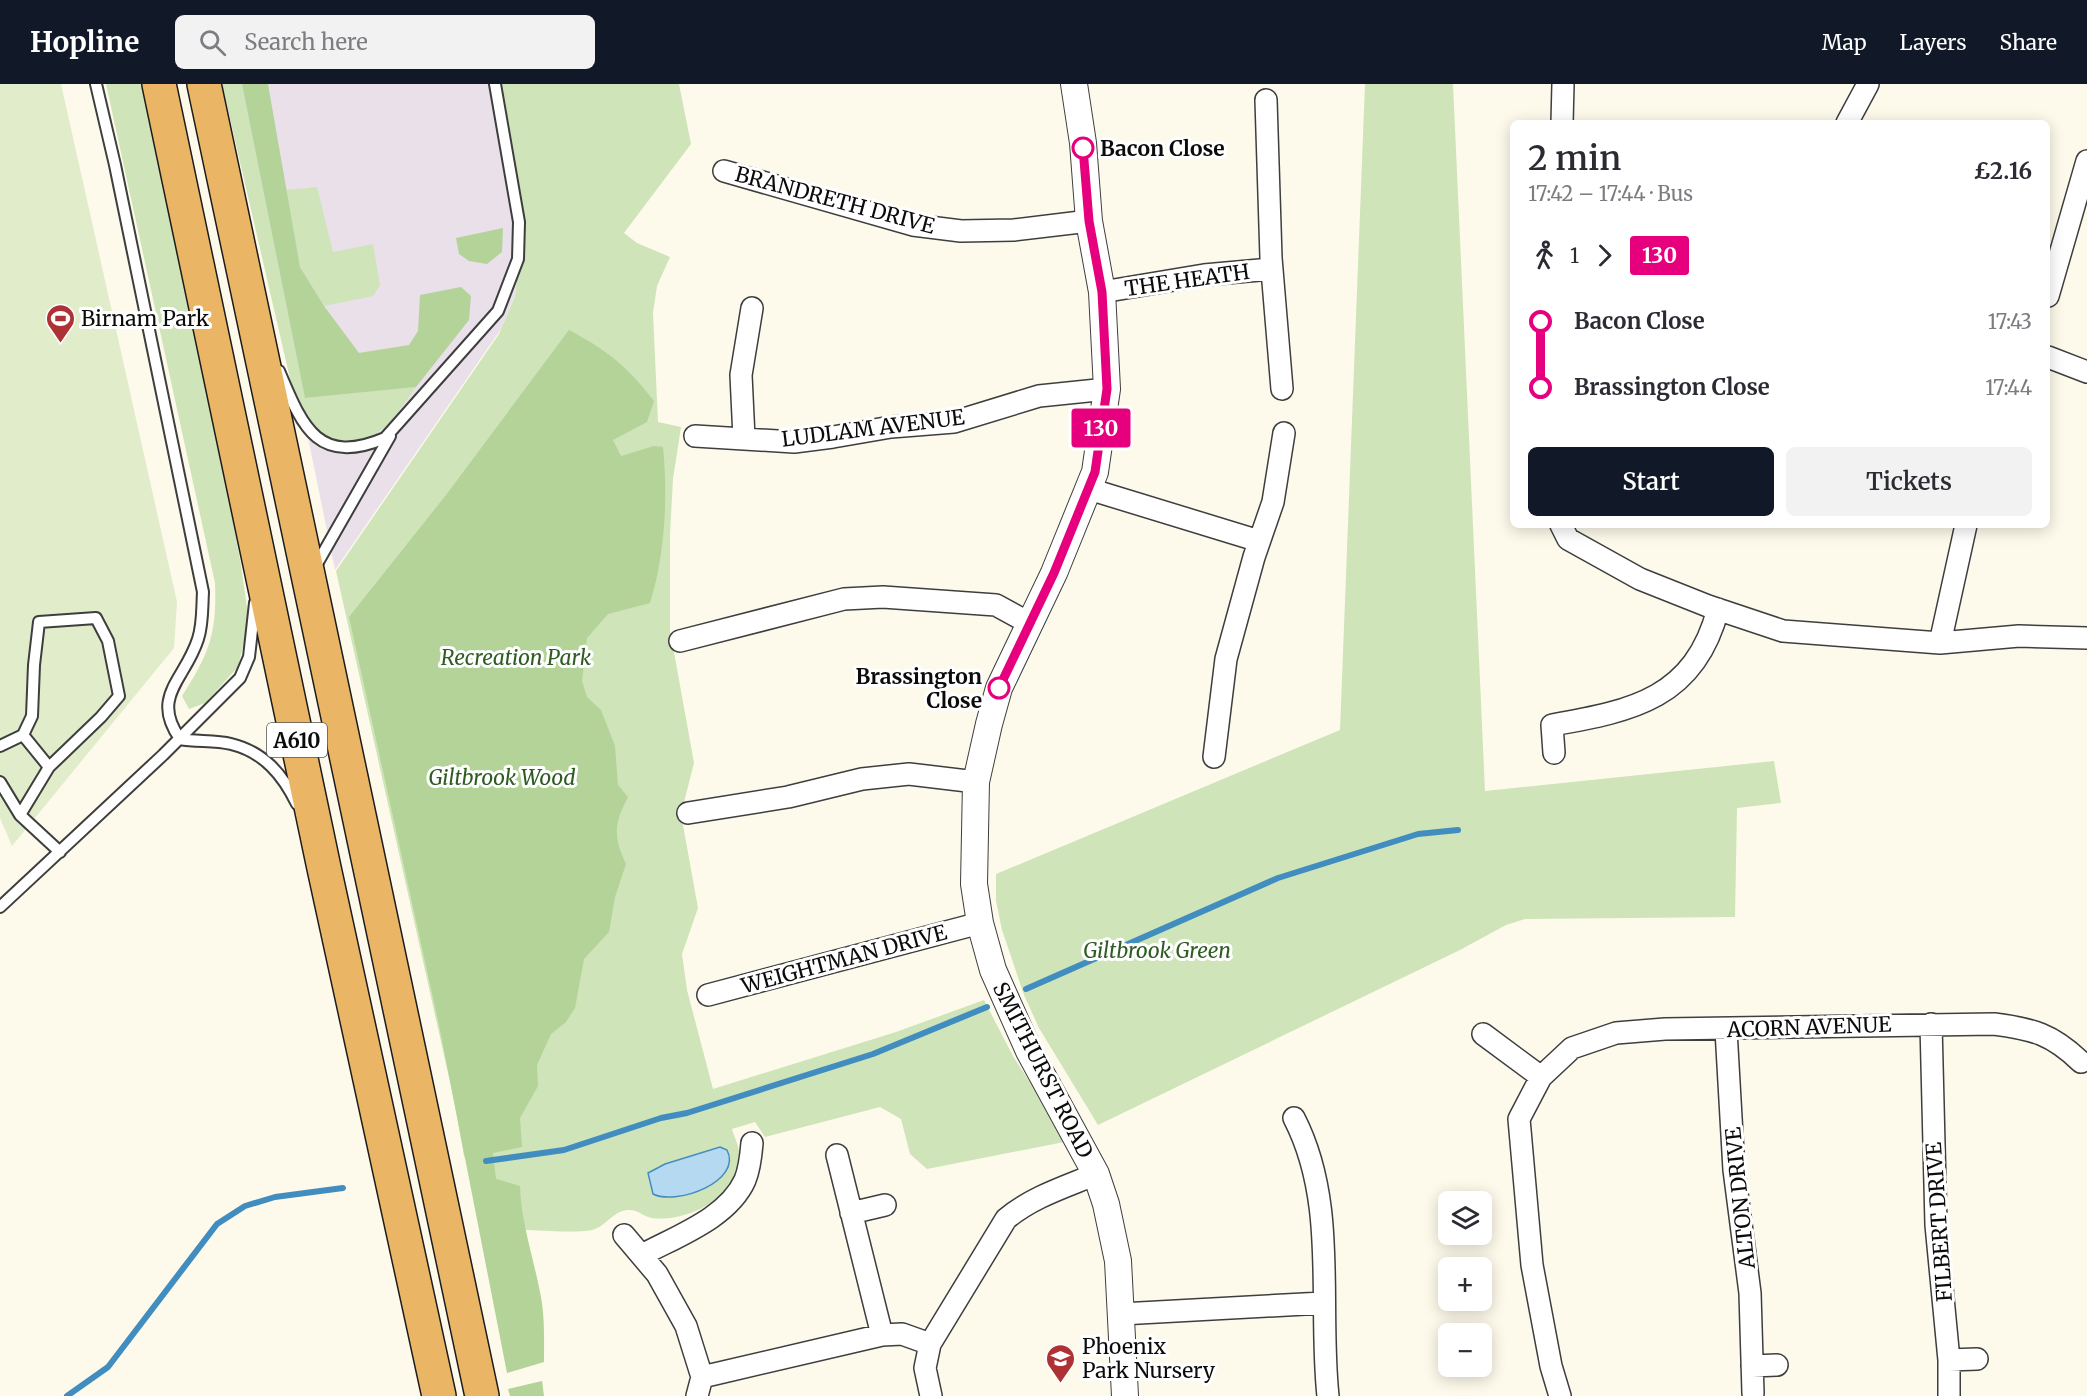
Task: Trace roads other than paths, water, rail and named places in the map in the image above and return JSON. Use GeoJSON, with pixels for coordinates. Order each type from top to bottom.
{"type":"FeatureCollection","features":[{"type":"Feature","properties":{"kind":"highway","name":"A610"},"geometry":{"type":"LineString","coordinates":[[159,84],[324,868],[439,1396]]}},
{"type":"Feature","properties":{"kind":"highway","name":"A610"},"geometry":{"type":"LineString","coordinates":[[204,84],[482,1396]]}},
{"type":"Feature","properties":{"kind":"street","name":"SMITHURST ROAD"},"geometry":{"type":"LineString","coordinates":[[1074,84],[1083,143],[1089,221],[1102,292],[1107,389],[1095,472],[1089,489],[999,688],[976,782],[974,884],[980,923],[993,970],[1029,1051],[1096,1174],[1118,1261],[1125,1396]]}},
{"type":"Feature","properties":{"kind":"street"},"geometry":{"type":"LineString","coordinates":[[1563,84],[1567,120]]}},
{"type":"Feature","properties":{"kind":"street"},"geometry":{"type":"LineString","coordinates":[[1849,120],[1868,84]]}},
{"type":"Feature","properties":{"kind":"street","name":"THE HEATH"},"geometry":{"type":"LineString","coordinates":[[1266,100],[1271,269],[1282,389]]}},
{"type":"Feature","properties":{"kind":"street"},"geometry":{"type":"LineString","coordinates":[[2050,283],[2087,161]]}},
{"type":"Feature","properties":{"kind":"street","name":"BRANDRETH DRIVE"},"geometry":{"type":"LineString","coordinates":[[724,171],[913,225],[961,231],[1014,230],[1089,221]]}},
{"type":"Feature","properties":{"kind":"street","name":"THE HEATH"},"geometry":{"type":"LineString","coordinates":[[1102,292],[1204,275],[1271,269]]}},
{"type":"Feature","properties":{"kind":"street"},"geometry":{"type":"LineString","coordinates":[[744,438],[741,375],[752,308]]}},
{"type":"Feature","properties":{"kind":"street"},"geometry":{"type":"LineString","coordinates":[[2050,358],[2087,372]]}},
{"type":"Feature","properties":{"kind":"street","name":"LUDLAM AVENUE"},"geometry":{"type":"LineString","coordinates":[[695,436],[794,442],[891,427],[954,422],[1039,396],[1107,389]]}},
{"type":"Feature","properties":{"kind":"street"},"geometry":{"type":"LineString","coordinates":[[1214,757],[1226,659],[1259,541],[1273,502],[1284,433]]}},
{"type":"Feature","properties":{"kind":"street"},"geometry":{"type":"LineString","coordinates":[[1089,489],[1259,541]]}},
{"type":"Feature","properties":{"kind":"street"},"geometry":{"type":"LineString","coordinates":[[1563,528],[1568,539],[1640,579],[1783,631],[1940,643],[2019,636],[2087,638]]}},
{"type":"Feature","properties":{"kind":"street"},"geometry":{"type":"LineString","coordinates":[[1940,643],[1965,528]]}},
{"type":"Feature","properties":{"kind":"street"},"geometry":{"type":"LineString","coordinates":[[680,641],[844,599],[883,597],[996,605],[1029,623]]}},
{"type":"Feature","properties":{"kind":"street"},"geometry":{"type":"LineString","coordinates":[[1554,753],[1552,725],[1622,711],[1659,695],[1686,675],[1701,656],[1712,633],[1718,609]]}},
{"type":"Feature","properties":{"kind":"street"},"geometry":{"type":"LineString","coordinates":[[688,813],[788,797],[862,778],[909,774],[976,782]]}},
{"type":"Feature","properties":{"kind":"street","name":"WEIGHTMAN DRIVE"},"geometry":{"type":"LineString","coordinates":[[708,995],[980,923]]}},
{"type":"Feature","properties":{"kind":"street","name":"FILBERT DRIVE"},"geometry":{"type":"LineString","coordinates":[[1931,1024],[1936,1225],[1949,1360],[1949,1396]]}},
{"type":"Feature","properties":{"kind":"street","name":"ACORN AVENUE"},"geometry":{"type":"LineString","coordinates":[[1560,1396],[1551,1366],[1532,1265],[1519,1119],[1541,1077],[1572,1048],[1616,1033],[1665,1029],[1726,1030],[1994,1024],[2030,1029],[2061,1043],[2084,1066]]}},
{"type":"Feature","properties":{"kind":"street","name":"ALTON DRIVE"},"geometry":{"type":"LineString","coordinates":[[1726,1030],[1734,1170],[1750,1293],[1753,1393]]}},
{"type":"Feature","properties":{"kind":"street"},"geometry":{"type":"LineString","coordinates":[[1484,1034],[1541,1077]]}},
{"type":"Feature","properties":{"kind":"street"},"geometry":{"type":"LineString","coordinates":[[1294,1118],[1305,1139],[1316,1174],[1322,1205],[1323,1304],[1328,1396]]}},
{"type":"Feature","properties":{"kind":"street"},"geometry":{"type":"LineString","coordinates":[[642,1254],[697,1226],[734,1198],[745,1180],[752,1143]]}},
{"type":"Feature","properties":{"kind":"street"},"geometry":{"type":"LineString","coordinates":[[837,1155],[882,1335]]}},
{"type":"Feature","properties":{"kind":"street"},"geometry":{"type":"LineString","coordinates":[[931,1396],[925,1368],[930,1344],[1006,1219],[1035,1199],[1096,1174]]}},
{"type":"Feature","properties":{"kind":"street"},"geometry":{"type":"LineString","coordinates":[[851,1213],[885,1205]]}},
{"type":"Feature","properties":{"kind":"street"},"geometry":{"type":"LineString","coordinates":[[624,1235],[657,1274],[686,1326],[700,1386],[882,1335],[902,1334],[930,1344]]}},
{"type":"Feature","properties":{"kind":"street"},"geometry":{"type":"LineString","coordinates":[[1121,1314],[1323,1304]]}},
{"type":"Feature","properties":{"kind":"street"},"geometry":{"type":"LineString","coordinates":[[1949,1360],[1977,1359]]}},
{"type":"Feature","properties":{"kind":"street"},"geometry":{"type":"LineString","coordinates":[[1752,1366],[1777,1365]]}},
{"type":"Feature","properties":{"kind":"lane"},"geometry":{"type":"LineString","coordinates":[[96,84],[203,592],[199,636],[189,662],[167,698],[166,714],[180,739]]}},
{"type":"Feature","properties":{"kind":"lane"},"geometry":{"type":"LineString","coordinates":[[252,307],[297,412],[309,433],[321,442],[352,449],[385,438],[498,310],[518,259],[519,222],[495,84]]}},
{"type":"Feature","properties":{"kind":"lane"},"geometry":{"type":"LineString","coordinates":[[308,581],[349,504],[396,426]]}},
{"type":"Feature","properties":{"kind":"lane"},"geometry":{"type":"LineString","coordinates":[[0,907],[180,739],[240,678],[249,657],[255,606],[248,501]]}},
{"type":"Feature","properties":{"kind":"lane"},"geometry":{"type":"LineString","coordinates":[[0,746],[23,735],[32,716],[39,622],[96,618],[108,641],[119,696],[101,717],[49,767],[20,816]]}},
{"type":"Feature","properties":{"kind":"lane"},"geometry":{"type":"LineString","coordinates":[[23,735],[49,767]]}},
{"type":"Feature","properties":{"kind":"lane"},"geometry":{"type":"LineString","coordinates":[[180,739],[230,744],[264,757],[286,781],[324,868]]}},
{"type":"Feature","properties":{"kind":"lane"},"geometry":{"type":"LineString","coordinates":[[0,782],[20,816],[60,852]]}},
{"type":"Feature","properties":{"kind":"water"},"geometry":{"type":"Polygon","coordinates":[[[720,1147],[727,1150],[729,1161],[726,1172],[717,1181],[691,1194],[677,1197],[653,1194],[648,1173],[665,1164],[720,1147]]]}},
{"type":"Feature","properties":{"kind":"waterway"},"geometry":{"type":"LineString","coordinates":[[1026,989],[1278,878],[1418,834],[1458,830]]}},
{"type":"Feature","properties":{"kind":"waterway"},"geometry":{"type":"LineString","coordinates":[[486,1161],[564,1150],[661,1118],[687,1113],[873,1054],[987,1007]]}},
{"type":"Feature","properties":{"kind":"waterway"},"geometry":{"type":"LineString","coordinates":[[67,1396],[108,1367],[217,1224],[245,1206],[275,1197],[343,1188]]}},
{"type":"Feature","properties":{"kind":"place","name":"Bacon Close"},"geometry":{"type":"Point","coordinates":[1083,148]}},
{"type":"Feature","properties":{"kind":"place","name":"Birnam Park"},"geometry":{"type":"Point","coordinates":[60,344]}},
{"type":"Feature","properties":{"kind":"place","name":"Brassington Close"},"geometry":{"type":"Point","coordinates":[999,688]}},
{"type":"Feature","properties":{"kind":"place","name":"Phoenix Park Nursery"},"geometry":{"type":"Point","coordinates":[1061,1384]}},
{"type":"Feature","properties":{"kind":"park label","name":"Recreation Park"},"geometry":{"type":"Point","coordinates":[516,657]}},
{"type":"Feature","properties":{"kind":"park label","name":"Giltbrook Wood"},"geometry":{"type":"Point","coordinates":[502,777]}},
{"type":"Feature","properties":{"kind":"park label","name":"Giltbrook Green"},"geometry":{"type":"Point","coordinates":[1157,950]}}]}
